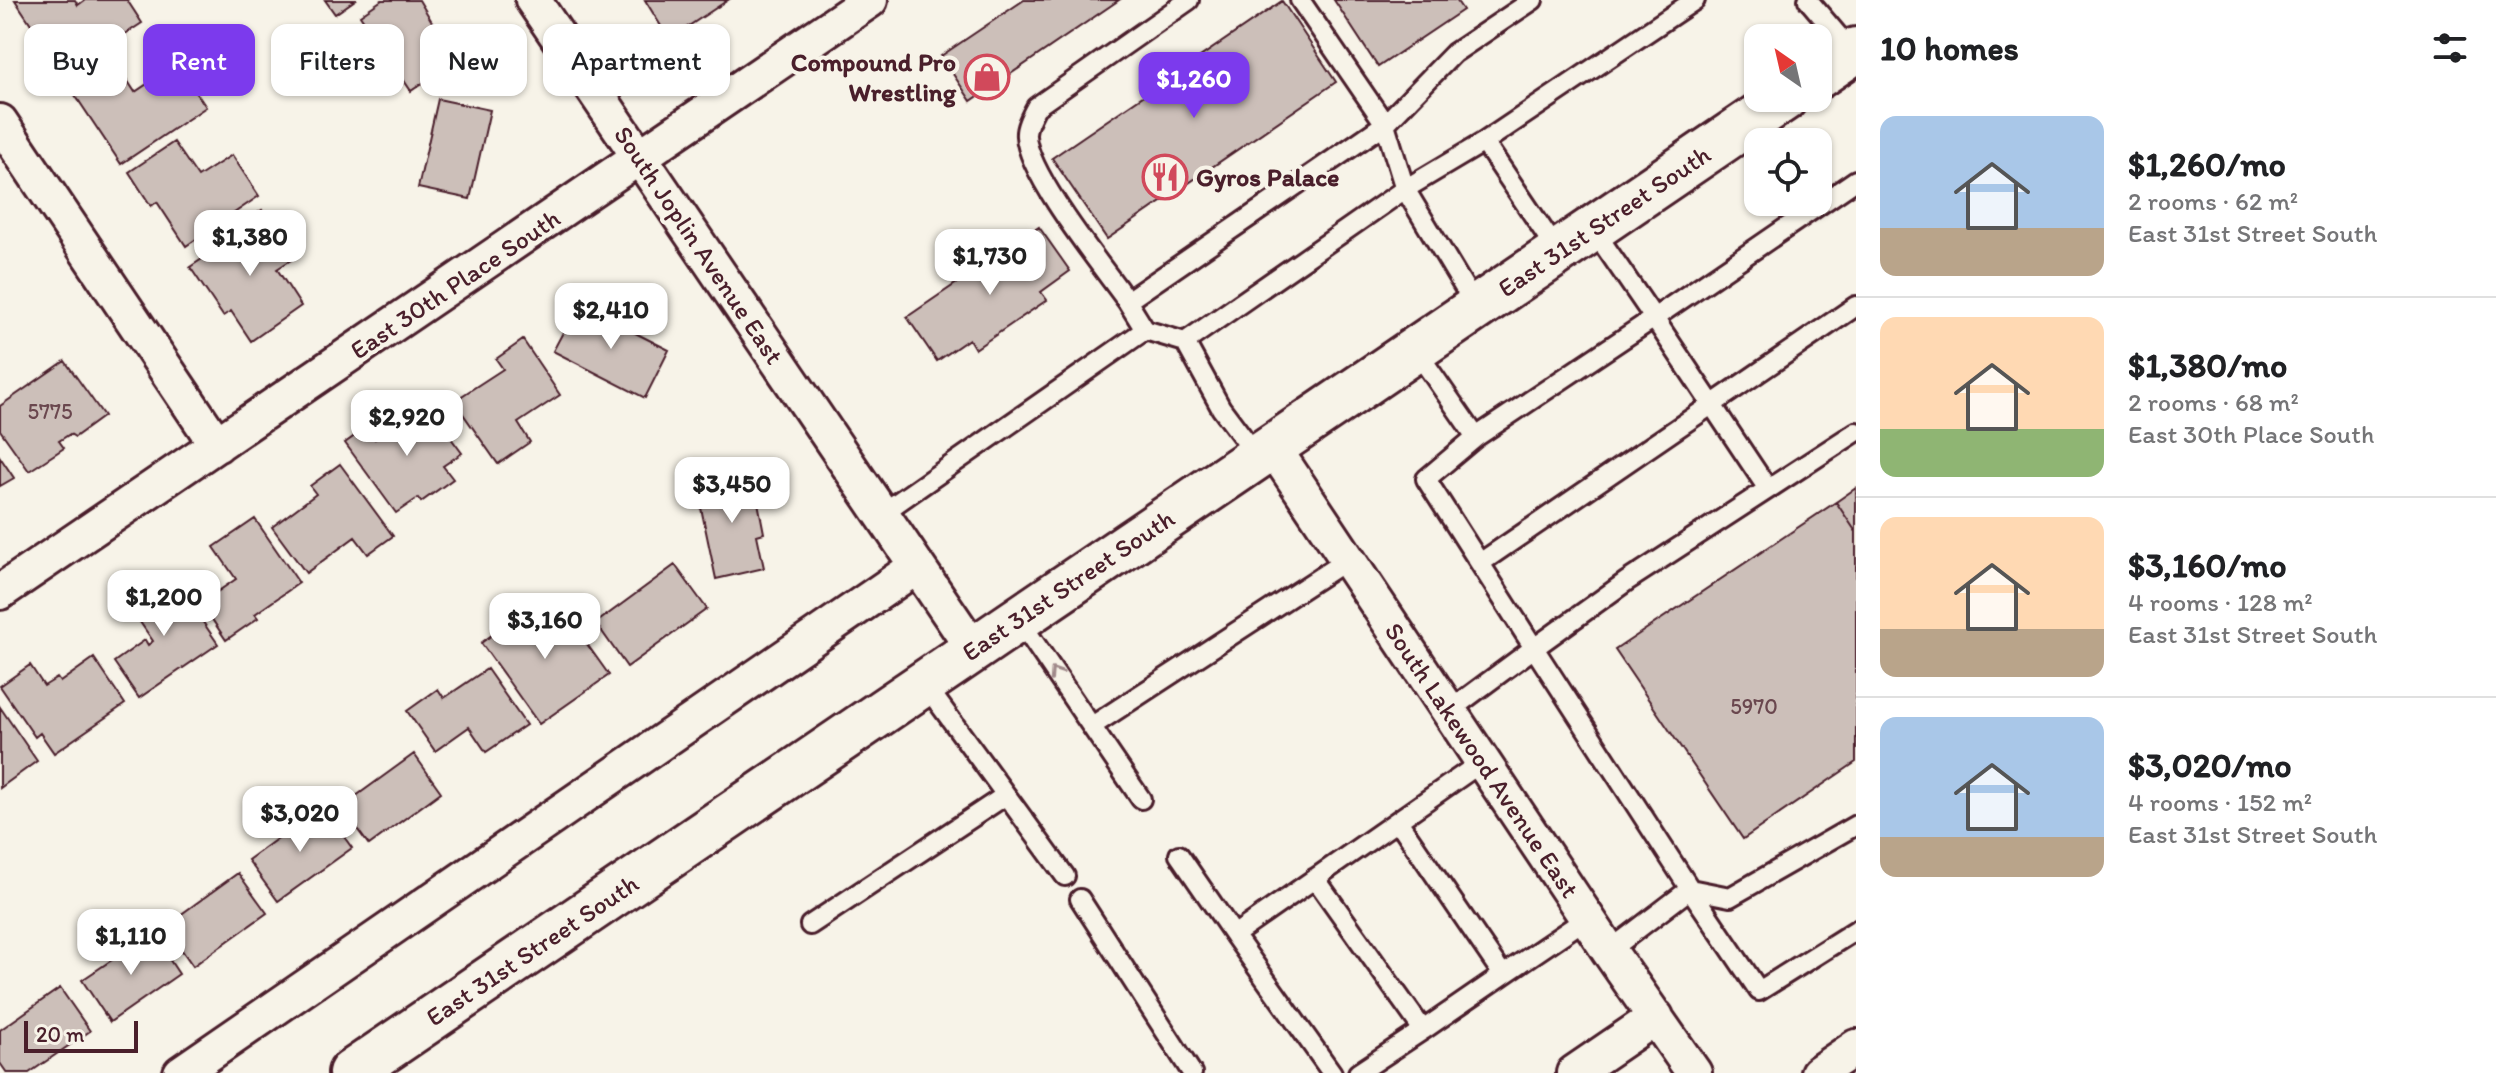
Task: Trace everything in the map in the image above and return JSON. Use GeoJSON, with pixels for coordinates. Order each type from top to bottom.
{"type":"FeatureCollection","features":[{"type":"Feature","properties":{"kind":"main road","name":"East 31st Street South"},"geometry":{"type":"LineString","coordinates":[[351,1073],[1764,112]]}},
{"type":"Feature","properties":{"kind":"street","name":"South Joplin Avenue East"},"geometry":{"type":"LineString","coordinates":[[533,0],[974,650]]}},
{"type":"Feature","properties":{"kind":"street","name":"East 30th Place South"},"geometry":{"type":"LineString","coordinates":[[0,592],[870,0]]}},
{"type":"Feature","properties":{"kind":"street"},"geometry":{"type":"LineString","coordinates":[[0,122],[217,445]]}},
{"type":"Feature","properties":{"kind":"street","name":"South Lakewood Avenue East"},"geometry":{"type":"LineString","coordinates":[[1265,451],[1348,559],[1694,1073]]}},
{"type":"Feature","properties":{"kind":"street"},"geometry":{"type":"LineString","coordinates":[[181,1073],[916,567]]}},
{"type":"Feature","properties":{"kind":"street"},"geometry":{"type":"LineString","coordinates":[[1574,1073],[1656,1017]]}},
{"type":"Feature","properties":{"kind":"street"},"geometry":{"type":"LineString","coordinates":[[1818,1073],[1856,1047]]}},
{"type":"Feature","properties":{"kind":"lane"},"geometry":{"type":"LineString","coordinates":[[1189,0],[1036,107],[1025,133],[1031,161],[1145,330],[1185,342],[1221,408],[1265,451]]}},
{"type":"Feature","properties":{"kind":"lane"},"geometry":{"type":"LineString","coordinates":[[1300,0],[1385,124],[1405,189],[1476,307]]}},
{"type":"Feature","properties":{"kind":"lane"},"geometry":{"type":"LineString","coordinates":[[1127,301],[1385,124],[1454,53],[1533,0]]}},
{"type":"Feature","properties":{"kind":"lane"},"geometry":{"type":"LineString","coordinates":[[1185,342],[1405,189],[1484,142],[1695,0]]}},
{"type":"Feature","properties":{"kind":"lane"},"geometry":{"type":"LineString","coordinates":[[1808,0],[1846,59]]}},
{"type":"Feature","properties":{"kind":"lane"},"geometry":{"type":"LineString","coordinates":[[1484,142],[1575,240],[1654,318],[1768,489]]}},
{"type":"Feature","properties":{"kind":"lane"},"geometry":{"type":"LineString","coordinates":[[1856,180],[1476,437],[1426,479],[1759,991],[1856,930]]}},
{"type":"Feature","properties":{"kind":"lane"},"geometry":{"type":"LineString","coordinates":[[1480,563],[1856,306]]}},
{"type":"Feature","properties":{"kind":"lane"},"geometry":{"type":"LineString","coordinates":[[881,514],[1145,330]]}},
{"type":"Feature","properties":{"kind":"lane"},"geometry":{"type":"LineString","coordinates":[[1415,349],[1476,437]]}},
{"type":"Feature","properties":{"kind":"lane"},"geometry":{"type":"LineString","coordinates":[[1449,711],[1627,581],[1856,432]]}},
{"type":"Feature","properties":{"kind":"lane"},"geometry":{"type":"LineString","coordinates":[[1092,726],[1348,559]]}},
{"type":"Feature","properties":{"kind":"lane"},"geometry":{"type":"LineString","coordinates":[[1018,619],[1141,799]]}},
{"type":"Feature","properties":{"kind":"lane"},"geometry":{"type":"LineString","coordinates":[[924,683],[1065,876]]}},
{"type":"Feature","properties":{"kind":"lane"},"geometry":{"type":"LineString","coordinates":[[1234,935],[1483,761]]}},
{"type":"Feature","properties":{"kind":"lane"},"geometry":{"type":"LineString","coordinates":[[810,925],[1006,795]]}},
{"type":"Feature","properties":{"kind":"lane"},"geometry":{"type":"LineString","coordinates":[[1398,821],[1503,975]]}},
{"type":"Feature","properties":{"kind":"lane"},"geometry":{"type":"LineString","coordinates":[[1609,951],[1690,889],[1730,897],[1856,825]]}},
{"type":"Feature","properties":{"kind":"lane"},"geometry":{"type":"LineString","coordinates":[[1179,855],[1332,1073]]}},
{"type":"Feature","properties":{"kind":"lane"},"geometry":{"type":"LineString","coordinates":[[1315,878],[1423,1030]]}},
{"type":"Feature","properties":{"kind":"lane"},"geometry":{"type":"LineString","coordinates":[[1080,899],[1192,1073]]}},
{"type":"Feature","properties":{"kind":"lane"},"geometry":{"type":"LineString","coordinates":[[1358,1073],[1587,918]]}},
{"type":"Feature","properties":{"kind":"building"},"geometry":{"type":"Polygon","coordinates":[[[15,0],[75,0],[78,5],[85,0],[127,0],[142,23],[127,33],[127,24],[31,24],[15,0]]]}},
{"type":"Feature","properties":{"kind":"building"},"geometry":{"type":"Polygon","coordinates":[[[325,0],[355,0],[335,14],[325,0]]]}},
{"type":"Feature","properties":{"kind":"building"},"geometry":{"type":"Polygon","coordinates":[[[382,0],[419,0],[433,24],[420,24],[420,85],[411,91],[404,81],[404,24],[366,24],[360,15],[382,0]]]}},
{"type":"Feature","properties":{"kind":"building"},"geometry":{"type":"Polygon","coordinates":[[[645,0],[728,0],[692,24],[660,24],[645,0]]]}},
{"type":"Feature","properties":{"kind":"building"},"geometry":{"type":"Polygon","coordinates":[[[1024,0],[1119,0],[971,101],[941,56],[1024,0]]]}},
{"type":"Feature","properties":{"kind":"building"},"geometry":{"type":"Polygon","coordinates":[[[1334,0],[1456,0],[1463,10],[1378,67],[1334,0]]]}},
{"type":"Feature","properties":{"kind":"building"},"geometry":{"type":"Polygon","coordinates":[[[1282,1],[1336,82],[1107,239],[1052,158],[1282,1]]]}},
{"type":"Feature","properties":{"kind":"building"},"geometry":{"type":"Polygon","coordinates":[[[127,80],[135,92],[143,87],[143,96],[199,96],[206,107],[121,164],[76,96],[127,96],[127,80]]]}},
{"type":"Feature","properties":{"kind":"building"},"geometry":{"type":"Polygon","coordinates":[[[438,99],[490,110],[470,199],[418,188],[438,99]]]}},
{"type":"Feature","properties":{"kind":"building"},"geometry":{"type":"Polygon","coordinates":[[[174,142],[198,177],[232,155],[259,196],[186,246],[157,202],[151,206],[129,172],[174,142]]]}},
{"type":"Feature","properties":{"kind":"building"},"geometry":{"type":"Polygon","coordinates":[[[262,210],[294,258],[277,269],[301,306],[251,341],[231,311],[223,316],[190,267],[250,227],[246,221],[262,210]]]}},
{"type":"Feature","properties":{"kind":"building"},"geometry":{"type":"Polygon","coordinates":[[[1039,227],[1070,271],[1041,292],[1047,300],[975,349],[969,339],[937,361],[907,317],[1039,227]]]}},
{"type":"Feature","properties":{"kind":"building"},"geometry":{"type":"Polygon","coordinates":[[[578,304],[669,350],[645,398],[553,351],[578,304]]]}},
{"type":"Feature","properties":{"kind":"building"},"geometry":{"type":"Polygon","coordinates":[[[523,340],[560,395],[518,423],[530,442],[498,464],[454,401],[503,369],[496,359],[523,340]]]}},
{"type":"Feature","properties":{"kind":"building"},"geometry":{"type":"Polygon","coordinates":[[[65,361],[104,416],[75,437],[70,434],[59,441],[64,448],[29,471],[0,430],[0,406],[65,361]]]}},
{"type":"Feature","properties":{"kind":"building"},"geometry":{"type":"Polygon","coordinates":[[[424,402],[462,453],[443,466],[453,479],[421,502],[418,498],[396,513],[345,443],[367,427],[375,439],[424,402]]]}},
{"type":"Feature","properties":{"kind":"building"},"geometry":{"type":"Polygon","coordinates":[[[0,457],[14,478],[0,486],[0,457]]]}},
{"type":"Feature","properties":{"kind":"building"},"geometry":{"type":"Polygon","coordinates":[[[340,464],[393,536],[368,554],[355,537],[306,573],[272,527],[316,494],[310,486],[340,464]]]}},
{"type":"Feature","properties":{"kind":"building"},"geometry":{"type":"Polygon","coordinates":[[[744,474],[748,493],[756,492],[764,533],[757,535],[764,568],[716,579],[696,484],[744,474]]]}},
{"type":"Feature","properties":{"kind":"building"},"geometry":{"type":"Polygon","coordinates":[[[1856,488],[1856,532],[1836,502],[1856,488]]]}},
{"type":"Feature","properties":{"kind":"building"},"geometry":{"type":"Polygon","coordinates":[[[1836,502],[1856,532],[1856,762],[1743,839],[1615,650],[1836,502]]]}},
{"type":"Feature","properties":{"kind":"building"},"geometry":{"type":"Polygon","coordinates":[[[255,519],[299,583],[255,614],[258,618],[226,640],[201,603],[236,579],[214,547],[255,519]]]}},
{"type":"Feature","properties":{"kind":"building"},"geometry":{"type":"Polygon","coordinates":[[[675,565],[707,609],[627,667],[596,623],[675,565]]]}},
{"type":"Feature","properties":{"kind":"building"},"geometry":{"type":"Polygon","coordinates":[[[172,577],[218,644],[139,698],[114,662],[145,640],[148,645],[153,641],[129,606],[172,577]]]}},
{"type":"Feature","properties":{"kind":"building"},"geometry":{"type":"Polygon","coordinates":[[[557,602],[609,675],[539,724],[481,643],[522,613],[529,623],[557,602]]]}},
{"type":"Feature","properties":{"kind":"building"},"geometry":{"type":"Polygon","coordinates":[[[94,658],[125,704],[54,753],[40,733],[35,737],[0,686],[30,665],[44,686],[57,678],[60,682],[94,658]]]}},
{"type":"Feature","properties":{"kind":"building"},"geometry":{"type":"Polygon","coordinates":[[[487,669],[526,725],[486,752],[469,727],[435,751],[407,711],[438,689],[444,698],[487,669]]]}},
{"type":"Feature","properties":{"kind":"building"},"geometry":{"type":"Polygon","coordinates":[[[0,707],[37,761],[0,788],[0,707]]]}},
{"type":"Feature","properties":{"kind":"building"},"geometry":{"type":"Polygon","coordinates":[[[414,754],[441,792],[369,845],[341,807],[414,754]]]}},
{"type":"Feature","properties":{"kind":"building"},"geometry":{"type":"Polygon","coordinates":[[[322,806],[352,848],[278,901],[248,860],[322,806]]]}},
{"type":"Feature","properties":{"kind":"building"},"geometry":{"type":"Polygon","coordinates":[[[238,873],[267,913],[193,966],[165,926],[238,873]]]}},
{"type":"Feature","properties":{"kind":"building"},"geometry":{"type":"Polygon","coordinates":[[[152,933],[179,974],[110,1022],[82,980],[152,933]]]}},
{"type":"Feature","properties":{"kind":"building"},"geometry":{"type":"Polygon","coordinates":[[[60,988],[90,1031],[29,1073],[7,1073],[0,1063],[0,1030],[60,988]]]}},
{"type":"Feature","properties":{"kind":"place","name":"Compound Pro Wrestling"},"geometry":{"type":"Point","coordinates":[987,77]}},
{"type":"Feature","properties":{"kind":"place","name":"Gyros Palace"},"geometry":{"type":"Point","coordinates":[1165,177]}}]}
